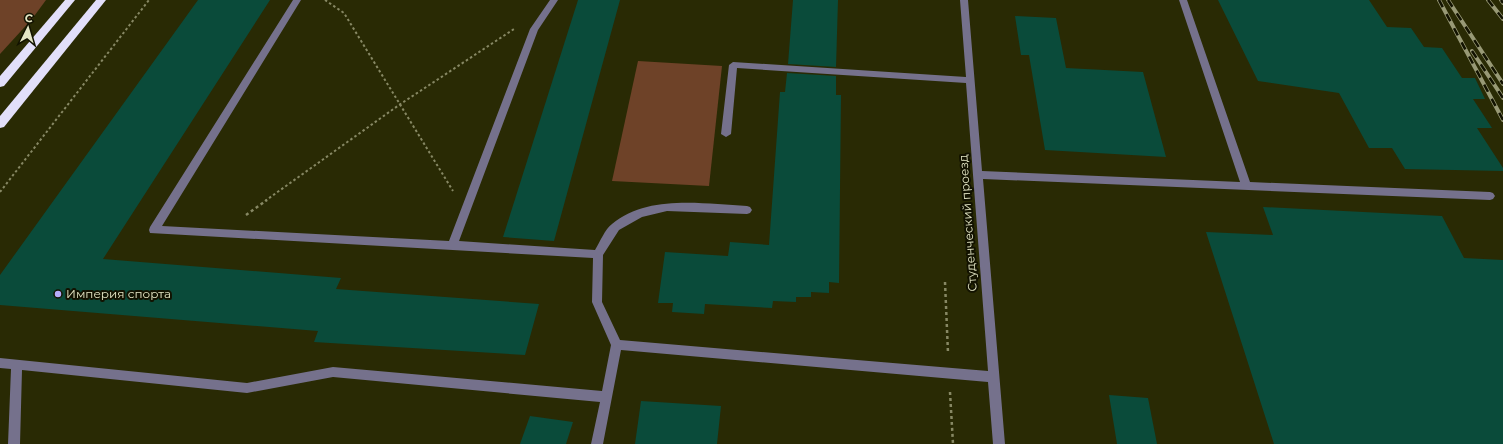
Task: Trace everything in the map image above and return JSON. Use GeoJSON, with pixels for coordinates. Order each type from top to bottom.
{"type":"FeatureCollection","features":[{"type":"Feature","properties":{"kind":"highway"},"geometry":{"type":"LineString","coordinates":[[0,83],[70,0]]}},
{"type":"Feature","properties":{"kind":"highway"},"geometry":{"type":"LineString","coordinates":[[0,124],[101,0]]}},
{"type":"Feature","properties":{"kind":"street"},"geometry":{"type":"LineString","coordinates":[[296,0],[154,230],[598,254]]}},
{"type":"Feature","properties":{"kind":"street"},"geometry":{"type":"LineString","coordinates":[[452,245],[534,29],[554,0]]}},
{"type":"Feature","properties":{"kind":"street","name":"Студенческий проезд"},"geometry":{"type":"LineString","coordinates":[[964,0],[999,444]]}},
{"type":"Feature","properties":{"kind":"street"},"geometry":{"type":"LineString","coordinates":[[1183,0],[1247,187]]}},
{"type":"Feature","properties":{"kind":"street"},"geometry":{"type":"LineString","coordinates":[[726,134],[733,66],[971,80]]}},
{"type":"Feature","properties":{"kind":"street"},"geometry":{"type":"LineString","coordinates":[[977,175],[1490,196]]}},
{"type":"Feature","properties":{"kind":"street"},"geometry":{"type":"LineString","coordinates":[[597,444],[617,345],[597,302],[598,254],[615,227],[640,213],[667,207],[748,210]]}},
{"type":"Feature","properties":{"kind":"street"},"geometry":{"type":"LineString","coordinates":[[617,345],[993,377]]}},
{"type":"Feature","properties":{"kind":"street"},"geometry":{"type":"LineString","coordinates":[[0,363],[247,388],[333,372],[607,397]]}},
{"type":"Feature","properties":{"kind":"street"},"geometry":{"type":"LineString","coordinates":[[14,444],[17,364]]}},
{"type":"Feature","properties":{"kind":"path"},"geometry":{"type":"LineString","coordinates":[[0,192],[149,0]]}},
{"type":"Feature","properties":{"kind":"path"},"geometry":{"type":"LineString","coordinates":[[326,0],[344,13],[465,211]]}},
{"type":"Feature","properties":{"kind":"path"},"geometry":{"type":"LineString","coordinates":[[220,234],[399,105],[517,27]]}},
{"type":"Feature","properties":{"kind":"shaded area"},"geometry":{"type":"Polygon","coordinates":[[[0,0],[46,0],[32,19],[0,54],[0,0]]]}},
{"type":"Feature","properties":{"kind":"shaded area"},"geometry":{"type":"Polygon","coordinates":[[[638,61],[722,66],[709,186],[612,181],[638,61]]]}},
{"type":"Feature","properties":{"kind":"building"},"geometry":{"type":"Polygon","coordinates":[[[198,0],[270,0],[103,259],[341,278],[336,289],[539,304],[525,355],[314,342],[318,331],[0,305],[0,275],[198,0]]]}},
{"type":"Feature","properties":{"kind":"building"},"geometry":{"type":"Polygon","coordinates":[[[578,0],[620,0],[554,241],[503,237],[578,0]]]}},
{"type":"Feature","properties":{"kind":"building"},"geometry":{"type":"Polygon","coordinates":[[[793,0],[838,0],[836,67],[788,64],[793,0]]]}},
{"type":"Feature","properties":{"kind":"building"},"geometry":{"type":"Polygon","coordinates":[[[1218,0],[1369,0],[1387,27],[1411,28],[1424,47],[1442,48],[1462,78],[1475,78],[1485,99],[1473,99],[1492,128],[1477,128],[1503,168],[1503,171],[1405,169],[1392,148],[1369,148],[1339,93],[1258,81],[1218,0]]]}},
{"type":"Feature","properties":{"kind":"building"},"geometry":{"type":"Polygon","coordinates":[[[1015,16],[1056,18],[1066,68],[1143,72],[1166,157],[1045,150],[1029,55],[1021,55],[1015,16]]]}},
{"type":"Feature","properties":{"kind":"building"},"geometry":{"type":"Polygon","coordinates":[[[787,73],[836,76],[836,95],[841,95],[839,283],[829,282],[829,293],[811,292],[811,297],[796,297],[796,302],[773,301],[772,308],[705,304],[704,314],[672,312],[673,303],[658,303],[665,252],[728,256],[730,242],[769,245],[780,92],[785,92],[787,73]]]}},
{"type":"Feature","properties":{"kind":"building"},"geometry":{"type":"Polygon","coordinates":[[[1263,207],[1442,216],[1464,258],[1503,260],[1503,444],[1274,444],[1206,232],[1273,235],[1263,207]]]}},
{"type":"Feature","properties":{"kind":"building"},"geometry":{"type":"Polygon","coordinates":[[[1109,395],[1148,398],[1157,444],[1117,444],[1109,395]]]}},
{"type":"Feature","properties":{"kind":"building"},"geometry":{"type":"Polygon","coordinates":[[[641,401],[721,406],[717,444],[635,444],[641,401]]]}},
{"type":"Feature","properties":{"kind":"building"},"geometry":{"type":"Polygon","coordinates":[[[530,416],[573,422],[566,444],[520,444],[530,416]]]}},
{"type":"Feature","properties":{"kind":"railway"},"geometry":{"type":"LineString","coordinates":[[1439,0],[1503,120]]}},
{"type":"Feature","properties":{"kind":"railway"},"geometry":{"type":"LineString","coordinates":[[1448,0],[1503,84]]}},
{"type":"Feature","properties":{"kind":"railway"},"geometry":{"type":"LineString","coordinates":[[1488,0],[1503,19]]}},
{"type":"Feature","properties":{"kind":"railway"},"geometry":{"type":"LineString","coordinates":[[1472,51],[1503,98]]}},
{"type":"Feature","properties":{"kind":"place","name":"Империя спорта"},"geometry":{"type":"Point","coordinates":[58,294]}}]}
